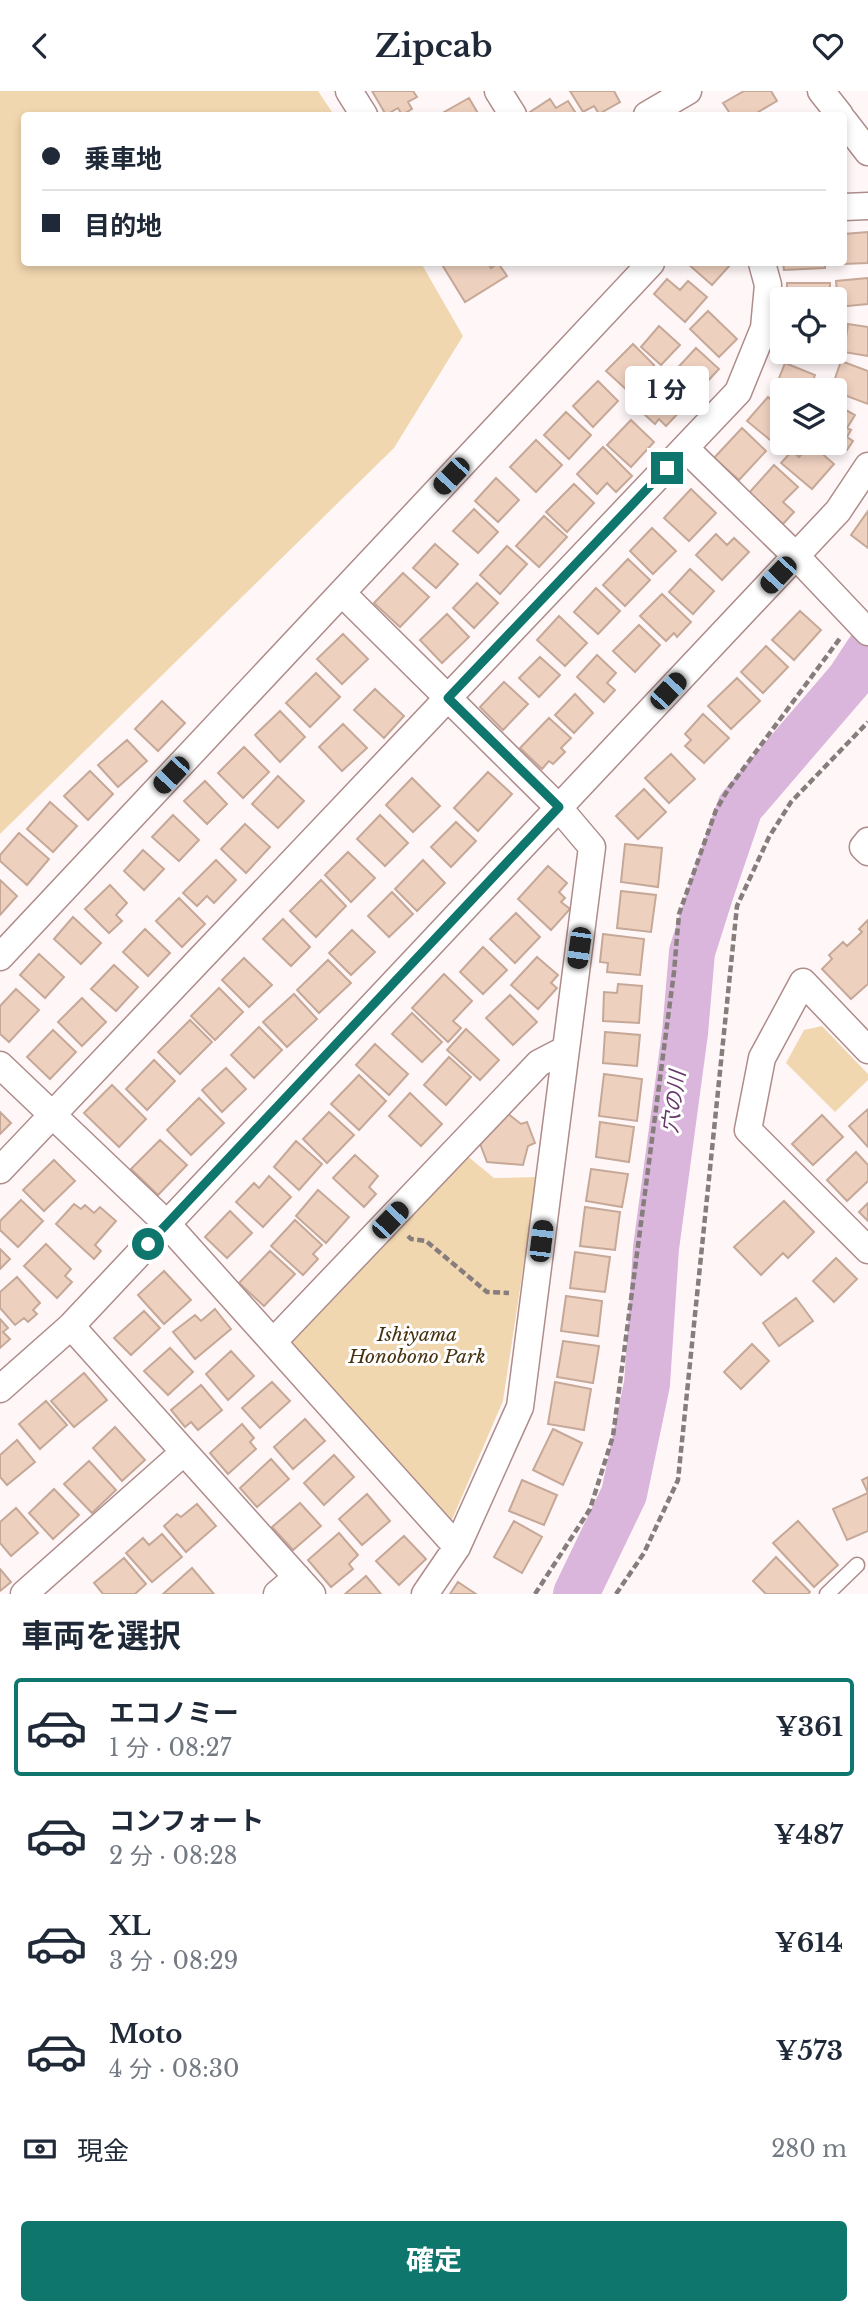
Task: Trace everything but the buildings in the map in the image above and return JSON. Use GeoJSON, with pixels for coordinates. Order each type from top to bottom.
{"type":"FeatureCollection","features":[{"type":"Feature","properties":{"kind":"street"},"geometry":{"type":"LineString","coordinates":[[349,91],[362,112]]}},
{"type":"Feature","properties":{"kind":"street"},"geometry":{"type":"LineString","coordinates":[[498,91],[511,112]]}},
{"type":"Feature","properties":{"kind":"street"},"geometry":{"type":"LineString","coordinates":[[653,105],[688,91]]}},
{"type":"Feature","properties":{"kind":"street"},"geometry":{"type":"LineString","coordinates":[[821,91],[838,112]]}},
{"type":"Feature","properties":{"kind":"street"},"geometry":{"type":"LineString","coordinates":[[847,125],[868,152]]}},
{"type":"Feature","properties":{"kind":"street"},"geometry":{"type":"LineString","coordinates":[[847,207],[868,206]]}},
{"type":"Feature","properties":{"kind":"street"},"geometry":{"type":"LineString","coordinates":[[0,957],[648,266]]}},
{"type":"Feature","properties":{"kind":"street"},"geometry":{"type":"LineString","coordinates":[[0,1170],[738,391],[764,328],[768,285],[763,266]]}},
{"type":"Feature","properties":{"kind":"street"},"geometry":{"type":"LineString","coordinates":[[685,448],[796,556],[862,625]]}},
{"type":"Feature","properties":{"kind":"street"},"geometry":{"type":"LineString","coordinates":[[0,1389],[71,1326],[796,556],[838,511],[868,467]]}},
{"type":"Feature","properties":{"kind":"street"},"geometry":{"type":"LineString","coordinates":[[342,593],[559,807],[592,847],[520,1407],[457,1547],[425,1594]]}},
{"type":"Feature","properties":{"kind":"street"},"geometry":{"type":"LineString","coordinates":[[868,841],[863,847],[868,852]]}},
{"type":"Feature","properties":{"kind":"street"},"geometry":{"type":"LineString","coordinates":[[868,1050],[803,982],[762,1058],[748,1130],[868,1250]]}},
{"type":"Feature","properties":{"kind":"street"},"geometry":{"type":"LineString","coordinates":[[273,1342],[539,1063],[566,1049]]}},
{"type":"Feature","properties":{"kind":"street"},"geometry":{"type":"LineString","coordinates":[[0,1065],[167,1224],[457,1547]]}},
{"type":"Feature","properties":{"kind":"street"},"geometry":{"type":"LineString","coordinates":[[71,1326],[184,1452],[295,1588]]}},
{"type":"Feature","properties":{"kind":"street"},"geometry":{"type":"LineString","coordinates":[[24,1594],[184,1452]]}},
{"type":"Feature","properties":{"kind":"lane"},"geometry":{"type":"LineString","coordinates":[[827,1594],[857,1565]]}},
{"type":"Feature","properties":{"kind":"path"},"geometry":{"type":"LineString","coordinates":[[534,1594],[590,1509],[613,1436],[674,972],[679,914],[716,810],[729,788],[862,625]]}},
{"type":"Feature","properties":{"kind":"path"},"geometry":{"type":"LineString","coordinates":[[616,1594],[644,1553],[678,1480],[737,907],[769,837],[790,802],[868,722]]}},
{"type":"Feature","properties":{"kind":"path"},"geometry":{"type":"LineString","coordinates":[[390,1220],[411,1239],[426,1241],[487,1292],[507,1293]]}},
{"type":"Feature","properties":{"kind":"green space"},"geometry":{"type":"Polygon","coordinates":[[[0,91],[318,91],[332,112],[21,112],[21,266],[423,266],[463,336],[394,448],[0,834],[0,91]]]}},
{"type":"Feature","properties":{"kind":"green space"},"geometry":{"type":"Polygon","coordinates":[[[822,1026],[868,1074],[868,1080],[835,1112],[786,1063],[804,1030],[822,1026]]]}},
{"type":"Feature","properties":{"kind":"green space","name":"Ishiyama Honobono Park"},"geometry":{"type":"Polygon","coordinates":[[[466,1155],[494,1178],[537,1177],[503,1401],[451,1522],[292,1348],[294,1336],[466,1155]]]}},
{"type":"Feature","properties":{"kind":"waterway","name":"穴の川"},"geometry":{"type":"LineString","coordinates":[[576,1594],[624,1494],[647,1384],[656,1248],[685,1033],[692,952],[740,807],[849,680],[868,651]]}},
{"type":"Feature","properties":{"kind":"route"},"geometry":{"type":"LineString","coordinates":[[148,1244],[559,807],[448,698],[667,468]]}}]}
